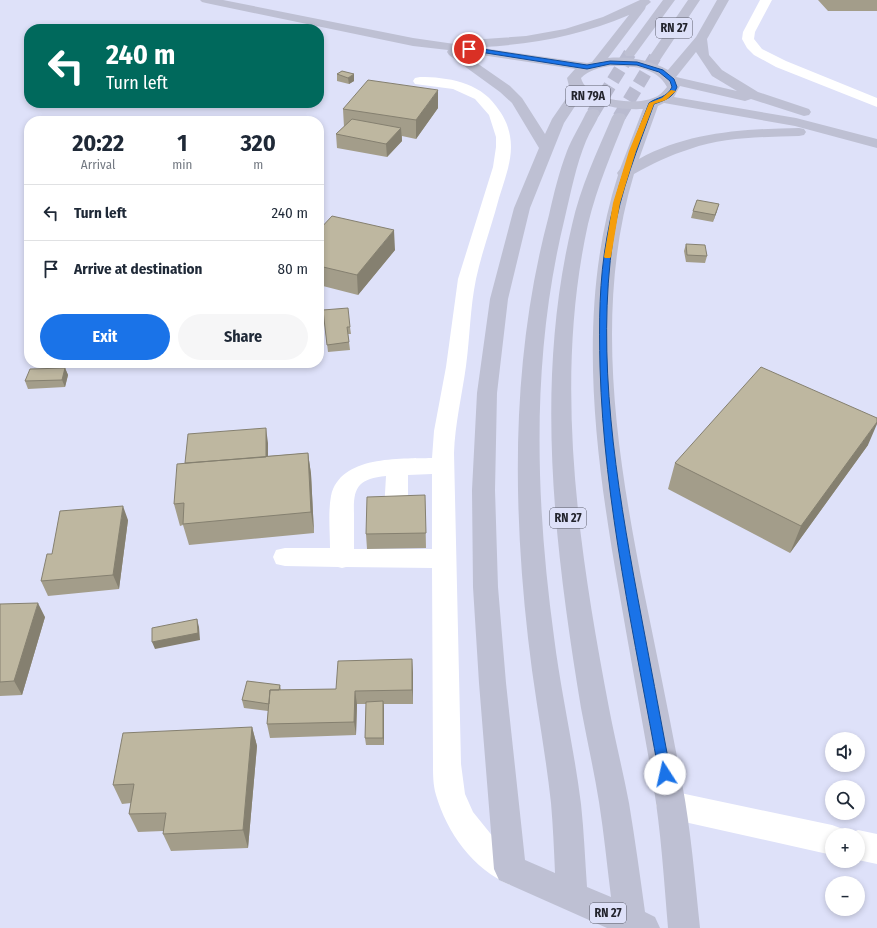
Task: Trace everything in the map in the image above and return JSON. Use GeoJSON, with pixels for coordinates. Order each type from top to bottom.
{"type":"FeatureCollection","features":[{"type":"Feature","properties":{"kind":"main road","name":"RN 79A"},"geometry":{"type":"LineString","coordinates":[[206,0],[419,43],[577,84],[587,96],[610,103],[639,105],[658,101]]}},
{"type":"Feature","properties":{"kind":"main road","name":"RN 27"},"geometry":{"type":"LineString","coordinates":[[630,53],[669,0]]}},
{"type":"Feature","properties":{"kind":"main road","name":"RN 27"},"geometry":{"type":"LineString","coordinates":[[655,57],[694,0]]}},
{"type":"Feature","properties":{"kind":"main road"},"geometry":{"type":"LineString","coordinates":[[670,78],[701,39],[723,0]]}},
{"type":"Feature","properties":{"kind":"main road"},"geometry":{"type":"LineString","coordinates":[[419,43],[488,42],[560,34],[589,27],[621,15],[646,1]]}},
{"type":"Feature","properties":{"kind":"main road"},"geometry":{"type":"LineString","coordinates":[[592,66],[646,1]]}},
{"type":"Feature","properties":{"kind":"main road"},"geometry":{"type":"LineString","coordinates":[[701,39],[703,56],[717,73],[753,95],[877,133]]}},
{"type":"Feature","properties":{"kind":"main road","name":"RN 79A"},"geometry":{"type":"LineString","coordinates":[[419,43],[592,66]]}},
{"type":"Feature","properties":{"kind":"main road"},"geometry":{"type":"LineString","coordinates":[[453,52],[505,88],[517,101],[546,147]]}},
{"type":"Feature","properties":{"kind":"main road","name":"RN 79A"},"geometry":{"type":"LineString","coordinates":[[577,84],[581,70],[610,62],[637,64],[650,67],[670,78]]}},
{"type":"Feature","properties":{"kind":"main road"},"geometry":{"type":"LineString","coordinates":[[670,78],[674,87],[672,93],[658,101],[625,173],[617,203],[610,237],[605,275],[603,332],[606,416],[612,476],[670,805],[684,928]]}},
{"type":"Feature","properties":{"kind":"main road"},"geometry":{"type":"LineString","coordinates":[[670,78],[785,106]]}},
{"type":"Feature","properties":{"kind":"main road"},"geometry":{"type":"LineString","coordinates":[[572,897],[510,869],[487,611],[484,528],[484,457],[488,395],[501,293],[521,212],[546,147],[577,84]]}},
{"type":"Feature","properties":{"kind":"main road"},"geometry":{"type":"LineString","coordinates":[[658,101],[774,118],[829,130],[877,144]]}},
{"type":"Feature","properties":{"kind":"main road","name":"RN 27"},"geometry":{"type":"LineString","coordinates":[[593,113],[576,146],[551,231],[534,319],[529,378],[528,447],[530,519],[537,606],[548,698],[566,805],[572,897],[637,925]]}},
{"type":"Feature","properties":{"kind":"main road","name":"RN 27"},"geometry":{"type":"LineString","coordinates":[[619,117],[590,187],[571,271],[565,322],[562,388],[563,448],[569,527],[578,606],[593,697],[637,925]]}},
{"type":"Feature","properties":{"kind":"main road"},"geometry":{"type":"LineString","coordinates":[[625,173],[668,151],[694,142],[755,133],[829,130]]}},
{"type":"Feature","properties":{"kind":"street"},"geometry":{"type":"LineString","coordinates":[[766,0],[749,32],[748,39],[758,52],[781,64],[877,103]]}},
{"type":"Feature","properties":{"kind":"street"},"geometry":{"type":"LineString","coordinates":[[420,80],[436,80],[460,85],[484,99],[496,116],[501,128],[503,140],[501,165],[471,263],[464,297],[458,355],[444,430],[443,466],[447,764],[450,794],[462,822],[483,849],[510,869]]}},
{"type":"Feature","properties":{"kind":"street"},"geometry":{"type":"LineString","coordinates":[[342,558],[342,498],[344,489],[350,481],[360,474],[371,470],[443,466]]}},
{"type":"Feature","properties":{"kind":"street"},"geometry":{"type":"LineString","coordinates":[[396,511],[397,468]]}},
{"type":"Feature","properties":{"kind":"street"},"geometry":{"type":"LineString","coordinates":[[285,557],[342,558],[396,554],[445,559]]}},
{"type":"Feature","properties":{"kind":"street"},"geometry":{"type":"LineString","coordinates":[[670,805],[825,838]]}},
{"type":"Feature","properties":{"kind":"street"},"geometry":{"type":"LineString","coordinates":[[865,846],[877,849]]}},
{"type":"Feature","properties":{"kind":"building"},"geometry":{"type":"Polygon","coordinates":[[[342,71],[354,74],[348,78],[337,74],[342,71]]]}},
{"type":"Feature","properties":{"kind":"building"},"geometry":{"type":"Polygon","coordinates":[[[368,80],[438,90],[416,120],[343,109],[368,80]]]}},
{"type":"Feature","properties":{"kind":"building"},"geometry":{"type":"Polygon","coordinates":[[[352,119],[401,128],[386,144],[336,134],[352,119]]]}},
{"type":"Feature","properties":{"kind":"building"},"geometry":{"type":"Polygon","coordinates":[[[697,200],[719,204],[715,215],[693,211],[697,200]]]}},
{"type":"Feature","properties":{"kind":"building"},"geometry":{"type":"Polygon","coordinates":[[[332,216],[394,230],[357,275],[324,267],[324,225],[332,216]]]}},
{"type":"Feature","properties":{"kind":"building"},"geometry":{"type":"Polygon","coordinates":[[[686,244],[705,245],[707,256],[687,255],[686,244]]]}},
{"type":"Feature","properties":{"kind":"building"},"geometry":{"type":"Polygon","coordinates":[[[348,308],[350,327],[347,327],[349,342],[327,345],[324,310],[348,308]]]}},
{"type":"Feature","properties":{"kind":"building"},"geometry":{"type":"Polygon","coordinates":[[[761,367],[877,418],[877,422],[801,526],[675,463],[761,367]]]}},
{"type":"Feature","properties":{"kind":"building"},"geometry":{"type":"Polygon","coordinates":[[[65,368],[62,380],[25,381],[30,369],[65,368]]]}},
{"type":"Feature","properties":{"kind":"building"},"geometry":{"type":"Polygon","coordinates":[[[266,428],[266,457],[185,463],[188,434],[266,428]]]}},
{"type":"Feature","properties":{"kind":"building"},"geometry":{"type":"Polygon","coordinates":[[[308,453],[311,512],[183,524],[184,503],[174,504],[177,464],[308,453]]]}},
{"type":"Feature","properties":{"kind":"building"},"geometry":{"type":"Polygon","coordinates":[[[425,495],[426,533],[366,534],[367,497],[425,495]]]}},
{"type":"Feature","properties":{"kind":"building"},"geometry":{"type":"Polygon","coordinates":[[[123,506],[113,575],[41,581],[47,554],[52,554],[60,511],[123,506]]]}},
{"type":"Feature","properties":{"kind":"building"},"geometry":{"type":"Polygon","coordinates":[[[38,603],[14,681],[0,682],[0,604],[38,603]]]}},
{"type":"Feature","properties":{"kind":"building"},"geometry":{"type":"Polygon","coordinates":[[[197,619],[198,633],[152,642],[152,628],[197,619]]]}},
{"type":"Feature","properties":{"kind":"building"},"geometry":{"type":"Polygon","coordinates":[[[412,659],[412,690],[355,691],[354,722],[267,724],[270,690],[336,689],[338,661],[412,659]]]}},
{"type":"Feature","properties":{"kind":"building"},"geometry":{"type":"Polygon","coordinates":[[[247,681],[280,685],[279,690],[270,690],[269,704],[242,700],[247,681]]]}},
{"type":"Feature","properties":{"kind":"building"},"geometry":{"type":"Polygon","coordinates":[[[383,701],[383,738],[365,738],[366,702],[383,701]]]}},
{"type":"Feature","properties":{"kind":"building"},"geometry":{"type":"Polygon","coordinates":[[[252,727],[243,830],[163,834],[166,813],[129,814],[134,784],[113,785],[123,733],[252,727]]]}},
{"type":"Feature","properties":{"kind":"tunnel"},"geometry":{"type":"LineString","coordinates":[[593,113],[630,53]]}},
{"type":"Feature","properties":{"kind":"tunnel"},"geometry":{"type":"LineString","coordinates":[[619,117],[655,57]]}},
{"type":"Feature","properties":{"kind":"slow traffic"},"geometry":{"type":"LineString","coordinates":[[608,257],[610,237],[617,203],[632,151],[652,103],[664,99],[673,91]]}},
{"type":"Feature","properties":{"kind":"route"},"geometry":{"type":"LineString","coordinates":[[469,49],[587,67],[610,62],[637,64],[661,71],[669,76],[674,87],[672,93],[664,99],[652,103],[632,151],[625,173],[610,237],[605,275],[603,317],[603,364],[612,476],[665,774]]}}]}
